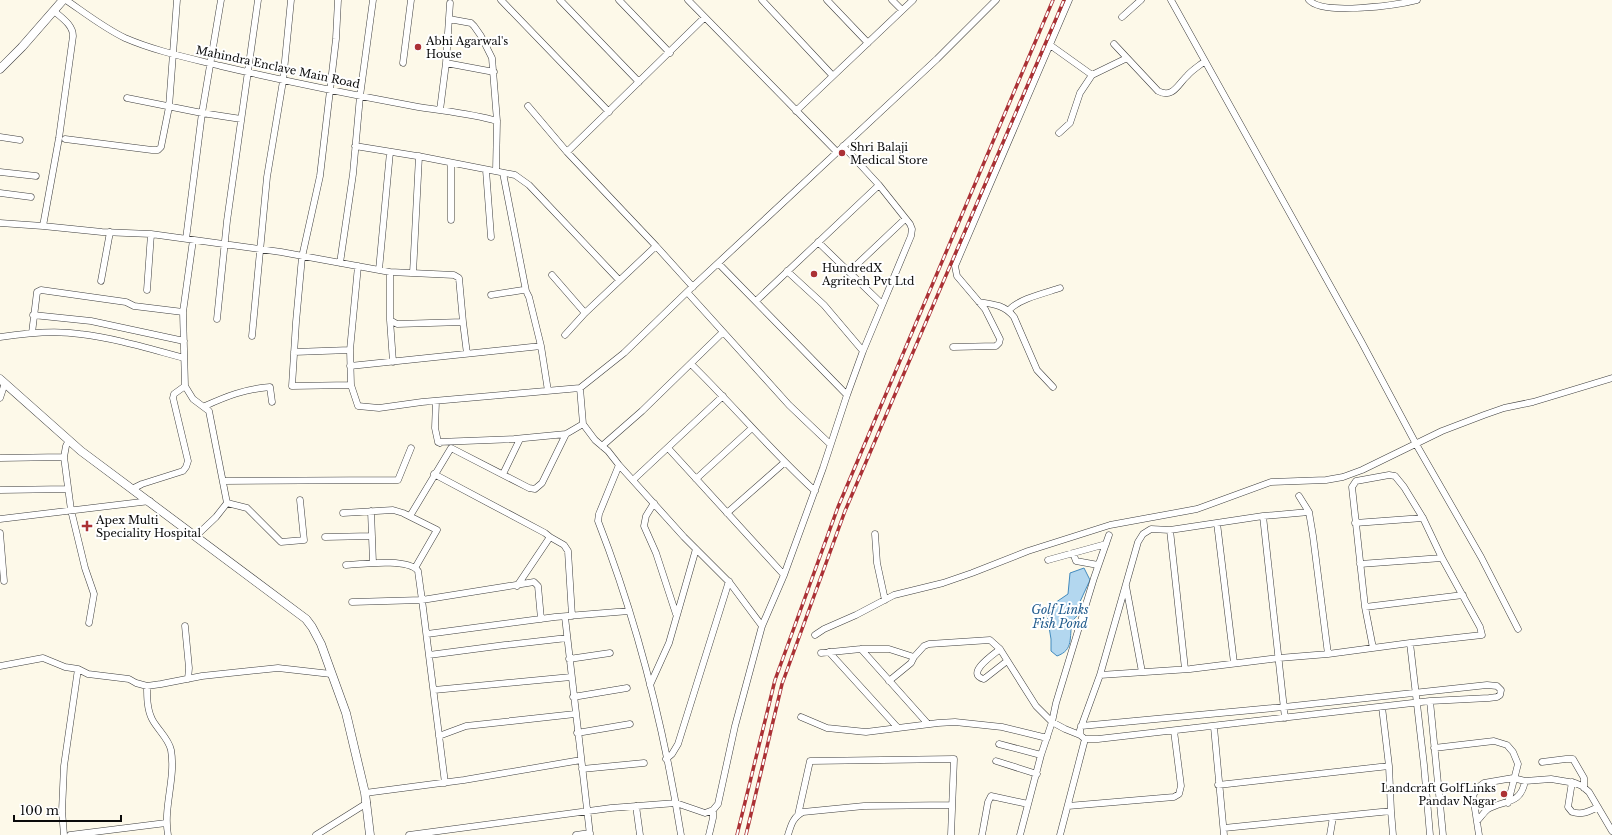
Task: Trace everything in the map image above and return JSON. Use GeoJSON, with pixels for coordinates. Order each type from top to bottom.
{"type":"FeatureCollection","features":[{"type":"Feature","properties":{"kind":"street"},"geometry":{"type":"LineString","coordinates":[[0,69],[63,0]]}},
{"type":"Feature","properties":{"kind":"street","name":"Mahindra Enclave Main Road"},"geometry":{"type":"LineString","coordinates":[[66,0],[110,30],[148,46],[172,53],[330,90],[479,116],[497,121]]}},
{"type":"Feature","properties":{"kind":"street"},"geometry":{"type":"LineString","coordinates":[[65,139],[158,150],[162,146],[169,107],[177,0]]}},
{"type":"Feature","properties":{"kind":"street"},"geometry":{"type":"LineString","coordinates":[[186,239],[202,113],[221,0]]}},
{"type":"Feature","properties":{"kind":"street"},"geometry":{"type":"LineString","coordinates":[[217,319],[224,244],[258,0]]}},
{"type":"Feature","properties":{"kind":"street"},"geometry":{"type":"LineString","coordinates":[[252,336],[267,177],[283,80],[291,0]]}},
{"type":"Feature","properties":{"kind":"street"},"geometry":{"type":"LineString","coordinates":[[338,0],[336,39],[320,176],[302,257],[292,386],[351,385]]}},
{"type":"Feature","properties":{"kind":"street"},"geometry":{"type":"LineString","coordinates":[[340,263],[353,174],[360,96],[374,0]]}},
{"type":"Feature","properties":{"kind":"street"},"geometry":{"type":"LineString","coordinates":[[403,63],[411,0]]}},
{"type":"Feature","properties":{"kind":"street"},"geometry":{"type":"LineString","coordinates":[[501,0],[609,112]]}},
{"type":"Feature","properties":{"kind":"street"},"geometry":{"type":"LineString","coordinates":[[560,0],[639,82]]}},
{"type":"Feature","properties":{"kind":"street"},"geometry":{"type":"LineString","coordinates":[[619,0],[670,53]]}},
{"type":"Feature","properties":{"kind":"street"},"geometry":{"type":"LineString","coordinates":[[688,0],[837,152]]}},
{"type":"Feature","properties":{"kind":"street"},"geometry":{"type":"LineString","coordinates":[[762,0],[834,76]]}},
{"type":"Feature","properties":{"kind":"street"},"geometry":{"type":"LineString","coordinates":[[827,0],[868,43]]}},
{"type":"Feature","properties":{"kind":"street"},"geometry":{"type":"LineString","coordinates":[[892,0],[902,10]]}},
{"type":"Feature","properties":{"kind":"street"},"geometry":{"type":"LineString","coordinates":[[796,110],[834,76],[913,0]]}},
{"type":"Feature","properties":{"kind":"street"},"geometry":{"type":"LineString","coordinates":[[358,266],[350,350],[350,366],[351,385],[358,406],[379,408],[436,401],[580,388],[624,353],[687,292],[719,264],[937,59],[996,0]]}},
{"type":"Feature","properties":{"kind":"street"},"geometry":{"type":"LineString","coordinates":[[953,347],[996,346],[999,343],[1000,338],[985,309],[957,276],[955,266],[1069,0]]}},
{"type":"Feature","properties":{"kind":"street"},"geometry":{"type":"LineString","coordinates":[[1122,17],[1140,0]]}},
{"type":"Feature","properties":{"kind":"street"},"geometry":{"type":"LineString","coordinates":[[1171,0],[1357,334],[1416,444],[1481,557],[1518,629]]}},
{"type":"Feature","properties":{"kind":"street"},"geometry":{"type":"LineString","coordinates":[[1309,0],[1320,6],[1342,9],[1406,3],[1417,0]]}},
{"type":"Feature","properties":{"kind":"street"},"geometry":{"type":"LineString","coordinates":[[440,110],[446,63],[450,3]]}},
{"type":"Feature","properties":{"kind":"street"},"geometry":{"type":"LineString","coordinates":[[43,226],[59,138],[73,36],[73,31],[69,24],[54,11]]}},
{"type":"Feature","properties":{"kind":"street"},"geometry":{"type":"LineString","coordinates":[[567,152],[670,53],[704,18]]}},
{"type":"Feature","properties":{"kind":"street"},"geometry":{"type":"LineString","coordinates":[[449,19],[471,23],[489,50],[492,58],[497,121],[496,171]]}},
{"type":"Feature","properties":{"kind":"street"},"geometry":{"type":"LineString","coordinates":[[1114,44],[1158,91],[1163,94],[1176,89],[1188,74],[1205,62]]}},
{"type":"Feature","properties":{"kind":"street"},"geometry":{"type":"LineString","coordinates":[[1050,45],[1092,75]]}},
{"type":"Feature","properties":{"kind":"street"},"geometry":{"type":"LineString","coordinates":[[1059,133],[1070,123],[1080,93],[1092,75],[1127,58]]}},
{"type":"Feature","properties":{"kind":"street"},"geometry":{"type":"LineString","coordinates":[[446,63],[494,72]]}},
{"type":"Feature","properties":{"kind":"street"},"geometry":{"type":"LineString","coordinates":[[127,98],[169,107],[241,119]]}},
{"type":"Feature","properties":{"kind":"street"},"geometry":{"type":"LineString","coordinates":[[528,106],[567,152],[693,287]]}},
{"type":"Feature","properties":{"kind":"street"},"geometry":{"type":"LineString","coordinates":[[0,137],[20,140]]}},
{"type":"Feature","properties":{"kind":"street"},"geometry":{"type":"LineString","coordinates":[[355,146],[418,156],[515,175],[529,185],[620,280]]}},
{"type":"Feature","properties":{"kind":"street"},"geometry":{"type":"LineString","coordinates":[[409,835],[449,832],[588,811],[676,803],[704,813],[713,810],[718,804],[735,726],[762,626],[784,575],[864,350],[911,236],[912,229],[906,219],[879,185],[843,146]]}},
{"type":"Feature","properties":{"kind":"street"},"geometry":{"type":"LineString","coordinates":[[379,270],[390,152]]}},
{"type":"Feature","properties":{"kind":"street"},"geometry":{"type":"LineString","coordinates":[[413,273],[418,156]]}},
{"type":"Feature","properties":{"kind":"street"},"geometry":{"type":"LineString","coordinates":[[451,162],[451,220]]}},
{"type":"Feature","properties":{"kind":"street"},"geometry":{"type":"LineString","coordinates":[[486,170],[490,237]]}},
{"type":"Feature","properties":{"kind":"street"},"geometry":{"type":"LineString","coordinates":[[0,172],[36,176]]}},
{"type":"Feature","properties":{"kind":"street"},"geometry":{"type":"LineString","coordinates":[[504,173],[526,291],[531,301],[541,346],[548,391]]}},
{"type":"Feature","properties":{"kind":"street"},"geometry":{"type":"LineString","coordinates":[[756,301],[879,185]]}},
{"type":"Feature","properties":{"kind":"street"},"geometry":{"type":"LineString","coordinates":[[0,193],[31,197]]}},
{"type":"Feature","properties":{"kind":"street"},"geometry":{"type":"LineString","coordinates":[[850,272],[906,219]]}},
{"type":"Feature","properties":{"kind":"street"},"geometry":{"type":"LineString","coordinates":[[0,223],[151,234],[260,249],[390,272],[454,275],[459,278],[467,354]]}},
{"type":"Feature","properties":{"kind":"street"},"geometry":{"type":"LineString","coordinates":[[101,281],[110,232]]}},
{"type":"Feature","properties":{"kind":"street"},"geometry":{"type":"LineString","coordinates":[[146,290],[151,234]]}},
{"type":"Feature","properties":{"kind":"street"},"geometry":{"type":"LineString","coordinates":[[193,240],[183,312],[185,386],[193,399],[205,406],[212,418],[227,503],[216,517],[196,536]]}},
{"type":"Feature","properties":{"kind":"street"},"geometry":{"type":"LineString","coordinates":[[818,242],[882,304]]}},
{"type":"Feature","properties":{"kind":"street"},"geometry":{"type":"LineString","coordinates":[[565,335],[585,313],[656,246]]}},
{"type":"Feature","properties":{"kind":"street"},"geometry":{"type":"LineString","coordinates":[[719,264],[847,395]]}},
{"type":"Feature","properties":{"kind":"street"},"geometry":{"type":"LineString","coordinates":[[787,271],[824,305],[864,350]]}},
{"type":"Feature","properties":{"kind":"street"},"geometry":{"type":"LineString","coordinates":[[390,272],[390,320],[393,362]]}},
{"type":"Feature","properties":{"kind":"street"},"geometry":{"type":"LineString","coordinates":[[552,275],[585,313]]}},
{"type":"Feature","properties":{"kind":"street"},"geometry":{"type":"LineString","coordinates":[[1009,310],[1013,305],[1060,288]]}},
{"type":"Feature","properties":{"kind":"street"},"geometry":{"type":"LineString","coordinates":[[32,333],[37,292],[41,290],[126,302],[134,306],[183,312]]}},
{"type":"Feature","properties":{"kind":"street"},"geometry":{"type":"LineString","coordinates":[[491,295],[523,290],[526,291]]}},
{"type":"Feature","properties":{"kind":"street"},"geometry":{"type":"LineString","coordinates":[[687,292],[789,404],[830,444]]}},
{"type":"Feature","properties":{"kind":"street"},"geometry":{"type":"LineString","coordinates":[[979,302],[1003,306],[1009,310],[1014,317],[1031,360],[1037,370],[1053,387]]}},
{"type":"Feature","properties":{"kind":"street"},"geometry":{"type":"LineString","coordinates":[[33,315],[91,321],[184,341]]}},
{"type":"Feature","properties":{"kind":"street"},"geometry":{"type":"LineString","coordinates":[[390,320],[397,324],[463,322]]}},
{"type":"Feature","properties":{"kind":"street"},"geometry":{"type":"LineString","coordinates":[[602,446],[691,364],[723,332]]}},
{"type":"Feature","properties":{"kind":"street"},"geometry":{"type":"LineString","coordinates":[[0,337],[32,333],[79,333],[184,358]]}},
{"type":"Feature","properties":{"kind":"street"},"geometry":{"type":"LineString","coordinates":[[350,366],[541,346]]}},
{"type":"Feature","properties":{"kind":"street"},"geometry":{"type":"LineString","coordinates":[[294,352],[350,350]]}},
{"type":"Feature","properties":{"kind":"street"},"geometry":{"type":"LineString","coordinates":[[691,364],[784,462],[814,491]]}},
{"type":"Feature","properties":{"kind":"street"},"geometry":{"type":"LineString","coordinates":[[815,634],[894,595],[943,583],[1028,551],[1110,525],[1197,509],[1271,482],[1326,480],[1343,477],[1362,470],[1442,431],[1504,408],[1515,407],[1533,402],[1612,378]]}},
{"type":"Feature","properties":{"kind":"street"},"geometry":{"type":"LineString","coordinates":[[0,398],[2,381]]}},
{"type":"Feature","properties":{"kind":"street"},"geometry":{"type":"LineString","coordinates":[[2,381],[81,451],[150,501],[306,619],[321,644],[346,713],[367,803],[370,835]]}},
{"type":"Feature","properties":{"kind":"street"},"geometry":{"type":"LineString","coordinates":[[132,489],[183,471],[186,467],[188,461],[173,398],[174,394],[185,386]]}},
{"type":"Feature","properties":{"kind":"street"},"geometry":{"type":"LineString","coordinates":[[205,406],[230,394],[255,388],[270,387],[272,402]]}},
{"type":"Feature","properties":{"kind":"street"},"geometry":{"type":"LineString","coordinates":[[580,388],[583,424],[595,440],[608,451],[696,549],[729,581],[762,626]]}},
{"type":"Feature","properties":{"kind":"street"},"geometry":{"type":"LineString","coordinates":[[633,480],[723,396]]}},
{"type":"Feature","properties":{"kind":"street"},"geometry":{"type":"LineString","coordinates":[[436,401],[435,428],[438,442]]}},
{"type":"Feature","properties":{"kind":"street"},"geometry":{"type":"LineString","coordinates":[[438,442],[520,439],[566,434],[583,424]]}},
{"type":"Feature","properties":{"kind":"street"},"geometry":{"type":"LineString","coordinates":[[696,479],[752,428]]}},
{"type":"Feature","properties":{"kind":"street"},"geometry":{"type":"LineString","coordinates":[[438,442],[529,488],[534,489],[542,483],[566,434]]}},
{"type":"Feature","properties":{"kind":"street"},"geometry":{"type":"LineString","coordinates":[[503,474],[520,439]]}},
{"type":"Feature","properties":{"kind":"street"},"geometry":{"type":"LineString","coordinates":[[69,440],[64,457],[70,510],[85,568],[94,594],[89,623]]}},
{"type":"Feature","properties":{"kind":"street"},"geometry":{"type":"LineString","coordinates":[[223,481],[398,480],[410,448]]}},
{"type":"Feature","properties":{"kind":"street"},"geometry":{"type":"LineString","coordinates":[[410,516],[451,448]]}},
{"type":"Feature","properties":{"kind":"street"},"geometry":{"type":"LineString","coordinates":[[668,448],[784,575]]}},
{"type":"Feature","properties":{"kind":"street"},"geometry":{"type":"LineString","coordinates":[[0,458],[64,457]]}},
{"type":"Feature","properties":{"kind":"street"},"geometry":{"type":"LineString","coordinates":[[727,513],[784,462]]}},
{"type":"Feature","properties":{"kind":"street"},"geometry":{"type":"LineString","coordinates":[[619,465],[598,521],[614,560],[650,685],[676,803],[681,835]]}},
{"type":"Feature","properties":{"kind":"street"},"geometry":{"type":"LineString","coordinates":[[434,474],[545,533],[564,545],[568,551],[567,638],[590,834],[576,835]]}},
{"type":"Feature","properties":{"kind":"street"},"geometry":{"type":"LineString","coordinates":[[1100,675],[1234,664],[1279,658],[1328,654],[1482,635],[1480,627],[1422,518],[1399,479],[1395,476],[1389,475],[1360,480],[1354,483],[1352,487],[1365,607],[1373,648]]}},
{"type":"Feature","properties":{"kind":"street"},"geometry":{"type":"LineString","coordinates":[[0,490],[68,489]]}},
{"type":"Feature","properties":{"kind":"street"},"geometry":{"type":"LineString","coordinates":[[1300,496],[1309,512],[1328,654]]}},
{"type":"Feature","properties":{"kind":"street"},"geometry":{"type":"LineString","coordinates":[[227,503],[247,508],[281,542],[304,540],[300,500]]}},
{"type":"Feature","properties":{"kind":"street"},"geometry":{"type":"LineString","coordinates":[[0,519],[150,501]]}},
{"type":"Feature","properties":{"kind":"street"},"geometry":{"type":"LineString","coordinates":[[654,503],[646,516],[644,526],[656,553],[676,614]]}},
{"type":"Feature","properties":{"kind":"street"},"geometry":{"type":"LineString","coordinates":[[343,513],[393,510],[410,516],[437,530],[415,568]]}},
{"type":"Feature","properties":{"kind":"street"},"geometry":{"type":"LineString","coordinates":[[371,511],[373,563]]}},
{"type":"Feature","properties":{"kind":"street"},"geometry":{"type":"LineString","coordinates":[[1060,835],[1083,737],[1082,726],[1100,675],[1138,542],[1143,534],[1152,529],[1170,530],[1263,516],[1309,512]]}},
{"type":"Feature","properties":{"kind":"street"},"geometry":{"type":"LineString","coordinates":[[1263,516],[1285,718]]}},
{"type":"Feature","properties":{"kind":"street"},"geometry":{"type":"LineString","coordinates":[[1355,523],[1422,518]]}},
{"type":"Feature","properties":{"kind":"street"},"geometry":{"type":"LineString","coordinates":[[1217,523],[1234,664]]}},
{"type":"Feature","properties":{"kind":"street"},"geometry":{"type":"LineString","coordinates":[[1170,530],[1185,669]]}},
{"type":"Feature","properties":{"kind":"street"},"geometry":{"type":"LineString","coordinates":[[0,533],[4,581]]}},
{"type":"Feature","properties":{"kind":"street"},"geometry":{"type":"LineString","coordinates":[[875,534],[877,563],[885,600]]}},
{"type":"Feature","properties":{"kind":"street"},"geometry":{"type":"LineString","coordinates":[[1020,835],[1056,703],[1109,535]]}},
{"type":"Feature","properties":{"kind":"street"},"geometry":{"type":"LineString","coordinates":[[325,537],[372,536]]}},
{"type":"Feature","properties":{"kind":"street"},"geometry":{"type":"LineString","coordinates":[[517,586],[550,537]]}},
{"type":"Feature","properties":{"kind":"street"},"geometry":{"type":"LineString","coordinates":[[1048,560],[1106,544]]}},
{"type":"Feature","properties":{"kind":"street"},"geometry":{"type":"LineString","coordinates":[[650,685],[669,643],[676,614],[696,549]]}},
{"type":"Feature","properties":{"kind":"street"},"geometry":{"type":"LineString","coordinates":[[1073,553],[1076,561],[1098,566]]}},
{"type":"Feature","properties":{"kind":"street"},"geometry":{"type":"LineString","coordinates":[[1360,564],[1442,558]]}},
{"type":"Feature","properties":{"kind":"street"},"geometry":{"type":"LineString","coordinates":[[346,565],[373,563],[402,564],[415,568],[418,571],[445,783]]}},
{"type":"Feature","properties":{"kind":"street"},"geometry":{"type":"LineString","coordinates":[[666,758],[672,754],[678,744],[729,581]]}},
{"type":"Feature","properties":{"kind":"street"},"geometry":{"type":"LineString","coordinates":[[352,602],[422,600],[517,586],[534,582],[538,586],[541,619]]}},
{"type":"Feature","properties":{"kind":"street"},"geometry":{"type":"LineString","coordinates":[[1126,584],[1142,672]]}},
{"type":"Feature","properties":{"kind":"street"},"geometry":{"type":"LineString","coordinates":[[1365,607],[1463,595]]}},
{"type":"Feature","properties":{"kind":"street"},"geometry":{"type":"LineString","coordinates":[[427,634],[541,619],[629,611]]}},
{"type":"Feature","properties":{"kind":"street"},"geometry":{"type":"LineString","coordinates":[[185,626],[189,668],[188,679]]}},
{"type":"Feature","properties":{"kind":"street"},"geometry":{"type":"LineString","coordinates":[[429,656],[567,638]]}},
{"type":"Feature","properties":{"kind":"street"},"geometry":{"type":"LineString","coordinates":[[889,681],[911,663],[914,657],[924,646],[990,640],[1000,649],[1036,706],[1052,722],[1083,737],[1098,739],[1214,727],[1430,701],[1497,697],[1500,695],[1501,690],[1497,686],[1487,685],[1284,707],[1082,726]]}},
{"type":"Feature","properties":{"kind":"street"},"geometry":{"type":"LineString","coordinates":[[1410,643],[1424,765],[1430,835]]}},
{"type":"Feature","properties":{"kind":"street"},"geometry":{"type":"LineString","coordinates":[[860,649],[928,724]]}},
{"type":"Feature","properties":{"kind":"street"},"geometry":{"type":"LineString","coordinates":[[821,653],[860,649],[889,649],[914,657]]}},
{"type":"Feature","properties":{"kind":"street"},"geometry":{"type":"LineString","coordinates":[[1000,649],[980,666],[977,671],[978,675],[980,678],[984,679],[1007,661]]}},
{"type":"Feature","properties":{"kind":"street"},"geometry":{"type":"LineString","coordinates":[[829,652],[898,728]]}},
{"type":"Feature","properties":{"kind":"street"},"geometry":{"type":"LineString","coordinates":[[569,658],[610,653]]}},
{"type":"Feature","properties":{"kind":"street"},"geometry":{"type":"LineString","coordinates":[[0,666],[43,658],[65,667],[78,669],[88,674],[129,679],[147,686],[202,676],[278,668],[331,674]]}},
{"type":"Feature","properties":{"kind":"street"},"geometry":{"type":"LineString","coordinates":[[64,835],[62,811],[64,766],[78,669]]}},
{"type":"Feature","properties":{"kind":"street"},"geometry":{"type":"LineString","coordinates":[[434,690],[571,676]]}},
{"type":"Feature","properties":{"kind":"street"},"geometry":{"type":"LineString","coordinates":[[147,686],[148,709],[152,719],[171,748],[172,768],[166,822],[168,835]]}},
{"type":"Feature","properties":{"kind":"street"},"geometry":{"type":"LineString","coordinates":[[573,697],[627,688]]}},
{"type":"Feature","properties":{"kind":"street"},"geometry":{"type":"LineString","coordinates":[[1430,701],[1442,835]]}},
{"type":"Feature","properties":{"kind":"street"},"geometry":{"type":"LineString","coordinates":[[1382,707],[1389,766],[1391,811],[1394,835]]}},
{"type":"Feature","properties":{"kind":"street"},"geometry":{"type":"LineString","coordinates":[[439,736],[466,726],[575,714]]}},
{"type":"Feature","properties":{"kind":"street"},"geometry":{"type":"LineString","coordinates":[[801,717],[827,728],[866,732],[955,722],[1002,727],[1047,738]]}},
{"type":"Feature","properties":{"kind":"street"},"geometry":{"type":"LineString","coordinates":[[577,733],[630,724]]}},
{"type":"Feature","properties":{"kind":"street"},"geometry":{"type":"LineString","coordinates":[[1214,727],[1218,785],[1224,835]]}},
{"type":"Feature","properties":{"kind":"street"},"geometry":{"type":"LineString","coordinates":[[1068,806],[1174,798],[1179,794],[1181,786],[1174,731]]}},
{"type":"Feature","properties":{"kind":"street"},"geometry":{"type":"LineString","coordinates":[[1434,748],[1494,741],[1507,745],[1518,764],[1513,778],[1508,803]]}},
{"type":"Feature","properties":{"kind":"street"},"geometry":{"type":"LineString","coordinates":[[999,744],[1041,755]]}},
{"type":"Feature","properties":{"kind":"street"},"geometry":{"type":"LineString","coordinates":[[788,835],[792,822],[798,814],[810,761],[954,759],[951,835]]}},
{"type":"Feature","properties":{"kind":"street"},"geometry":{"type":"LineString","coordinates":[[1542,762],[1566,759],[1574,760],[1584,778],[1584,788]]}},
{"type":"Feature","properties":{"kind":"street"},"geometry":{"type":"LineString","coordinates":[[365,793],[445,783],[581,760]]}},
{"type":"Feature","properties":{"kind":"street"},"geometry":{"type":"LineString","coordinates":[[996,761],[1037,774]]}},
{"type":"Feature","properties":{"kind":"street"},"geometry":{"type":"LineString","coordinates":[[582,769],[644,763]]}},
{"type":"Feature","properties":{"kind":"street"},"geometry":{"type":"LineString","coordinates":[[1218,785],[1389,766]]}},
{"type":"Feature","properties":{"kind":"street"},"geometry":{"type":"LineString","coordinates":[[1479,835],[1473,796],[1476,789],[1484,783],[1513,778],[1525,781],[1551,779],[1572,782],[1584,788],[1589,792],[1612,831]]}},
{"type":"Feature","properties":{"kind":"street"},"geometry":{"type":"LineString","coordinates":[[1477,821],[1488,810],[1508,803],[1516,798],[1524,788],[1525,781]]}},
{"type":"Feature","properties":{"kind":"street"},"geometry":{"type":"LineString","coordinates":[[1572,782],[1568,807],[1572,812],[1585,814],[1598,807]]}},
{"type":"Feature","properties":{"kind":"street"},"geometry":{"type":"LineString","coordinates":[[982,835],[988,802],[991,796],[1028,804]]}},
{"type":"Feature","properties":{"kind":"street"},"geometry":{"type":"LineString","coordinates":[[316,835],[367,803]]}},
{"type":"Feature","properties":{"kind":"street"},"geometry":{"type":"LineString","coordinates":[[798,814],[803,812],[864,806],[952,805]]}},
{"type":"Feature","properties":{"kind":"street"},"geometry":{"type":"LineString","coordinates":[[636,806],[640,835]]}},
{"type":"Feature","properties":{"kind":"street"},"geometry":{"type":"LineString","coordinates":[[709,835],[713,818],[713,810]]}},
{"type":"Feature","properties":{"kind":"street"},"geometry":{"type":"LineString","coordinates":[[1224,828],[1391,811]]}},
{"type":"Feature","properties":{"kind":"street"},"geometry":{"type":"LineString","coordinates":[[1330,835],[1333,817]]}},
{"type":"Feature","properties":{"kind":"street"},"geometry":{"type":"LineString","coordinates":[[70,835],[166,822]]}},
{"type":"Feature","properties":{"kind":"water","name":"Golf Links Fish Pond"},"geometry":{"type":"Polygon","coordinates":[[[1084,568],[1090,580],[1078,606],[1080,613],[1072,623],[1068,647],[1057,656],[1051,651],[1051,639],[1046,609],[1068,594],[1070,573],[1084,568]]]}},
{"type":"Feature","properties":{"kind":"railway"},"geometry":{"type":"LineString","coordinates":[[737,835],[775,680],[838,507],[1053,0]]}},
{"type":"Feature","properties":{"kind":"railway"},"geometry":{"type":"LineString","coordinates":[[746,835],[782,684],[845,511],[1064,0]]}},
{"type":"Feature","properties":{"kind":"place","name":"Abhi Agarwal's House"},"geometry":{"type":"Point","coordinates":[418,47]}},
{"type":"Feature","properties":{"kind":"place","name":"Shri Balaji Medical Store"},"geometry":{"type":"Point","coordinates":[842,153]}},
{"type":"Feature","properties":{"kind":"place","name":"HundredX Agritech Pvt Ltd"},"geometry":{"type":"Point","coordinates":[814,274]}},
{"type":"Feature","properties":{"kind":"place","name":"Apex Multi Speciality Hospital"},"geometry":{"type":"Point","coordinates":[87,526]}},
{"type":"Feature","properties":{"kind":"place","name":"Landcraft GolfLinks Pandav Nagar"},"geometry":{"type":"Point","coordinates":[1504,794]}}]}
